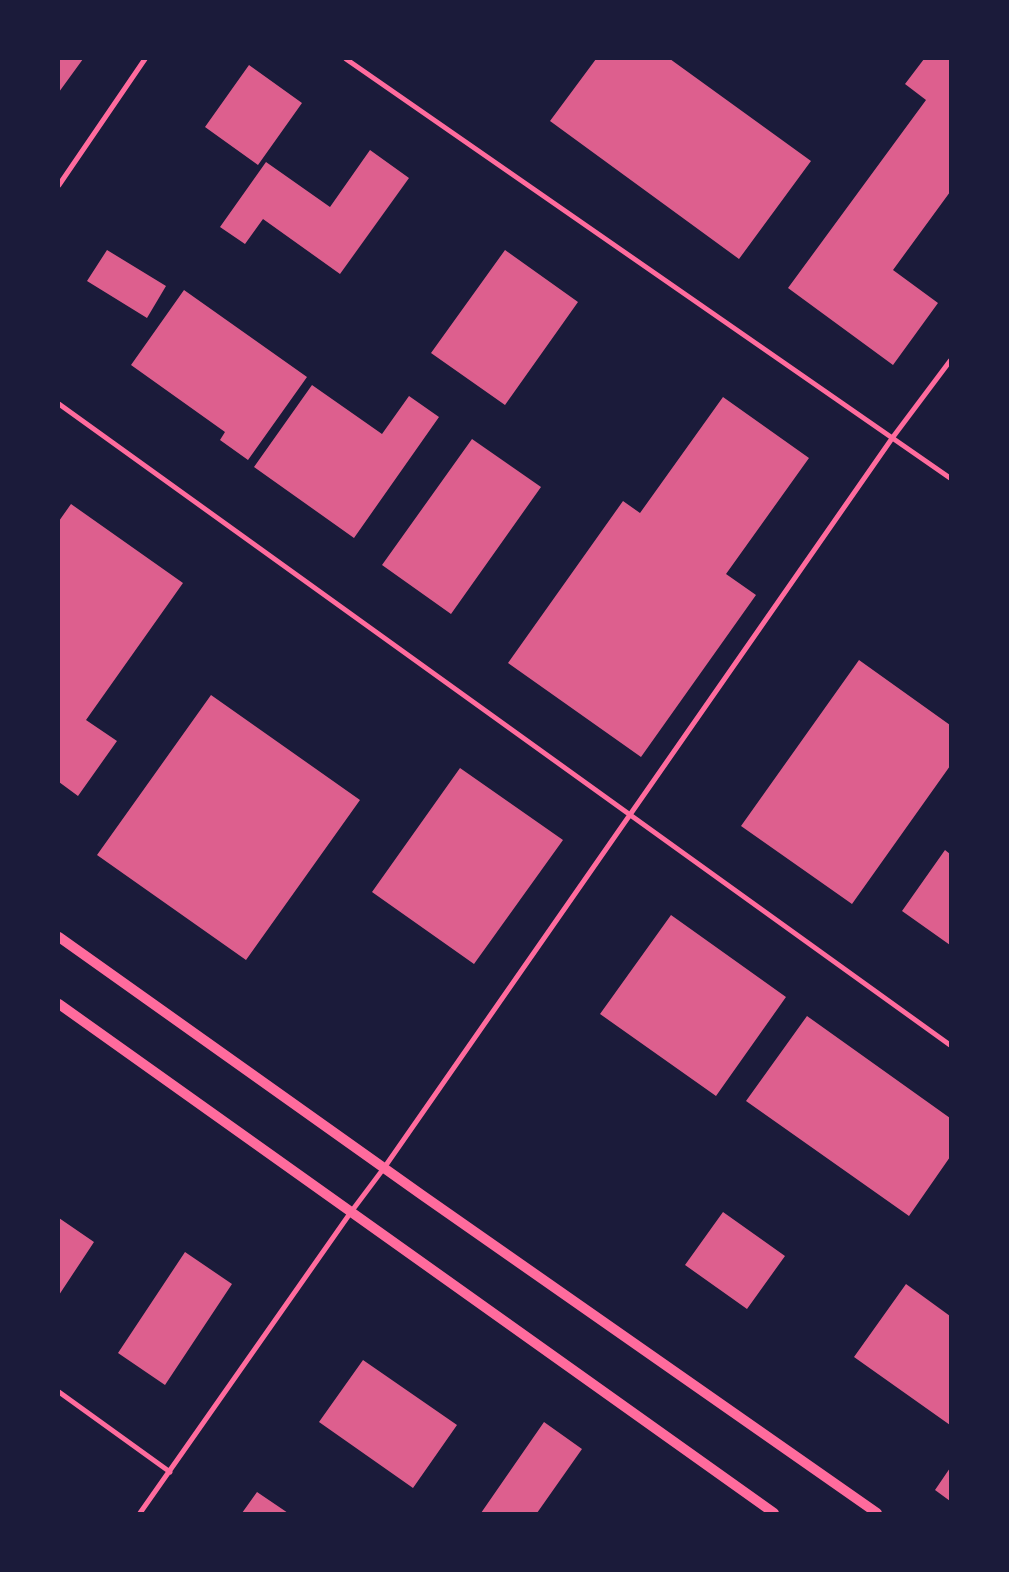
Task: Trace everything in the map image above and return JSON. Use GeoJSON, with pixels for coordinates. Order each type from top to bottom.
{"type":"FeatureCollection","features":[{"type":"Feature","properties":{"kind":"main road"},"geometry":{"type":"LineString","coordinates":[[59,937],[384,1168],[877,1513]]}},
{"type":"Feature","properties":{"kind":"main road"},"geometry":{"type":"LineString","coordinates":[[59,1004],[774,1513]]}},
{"type":"Feature","properties":{"kind":"street"},"geometry":{"type":"LineString","coordinates":[[59,185],[145,59]]}},
{"type":"Feature","properties":{"kind":"street"},"geometry":{"type":"LineString","coordinates":[[346,59],[950,478]]}},
{"type":"Feature","properties":{"kind":"street"},"geometry":{"type":"LineString","coordinates":[[140,1513],[351,1212],[384,1168],[893,437],[950,361]]}},
{"type":"Feature","properties":{"kind":"street"},"geometry":{"type":"LineString","coordinates":[[59,404],[950,1045]]}},
{"type":"Feature","properties":{"kind":"street"},"geometry":{"type":"LineString","coordinates":[[59,1392],[170,1472]]}},
{"type":"Feature","properties":{"kind":"building"},"geometry":{"type":"Polygon","coordinates":[[[59,59],[83,59],[59,92],[59,59]]]}},
{"type":"Feature","properties":{"kind":"building"},"geometry":{"type":"Polygon","coordinates":[[[596,59],[670,59],[811,161],[739,259],[550,121],[596,59]]]}},
{"type":"Feature","properties":{"kind":"building"},"geometry":{"type":"Polygon","coordinates":[[[924,59],[950,59],[950,192],[893,270],[938,303],[893,365],[788,288],[926,100],[905,84],[924,59]]]}},
{"type":"Feature","properties":{"kind":"building"},"geometry":{"type":"Polygon","coordinates":[[[249,65],[302,103],[258,165],[205,127],[249,65]]]}},
{"type":"Feature","properties":{"kind":"building"},"geometry":{"type":"Polygon","coordinates":[[[370,150],[409,178],[340,274],[263,219],[245,244],[220,227],[266,162],[330,207],[370,150]]]}},
{"type":"Feature","properties":{"kind":"building"},"geometry":{"type":"Polygon","coordinates":[[[107,250],[166,286],[147,318],[87,281],[107,250]]]}},
{"type":"Feature","properties":{"kind":"building"},"geometry":{"type":"Polygon","coordinates":[[[505,250],[578,302],[505,405],[431,353],[505,250]]]}},
{"type":"Feature","properties":{"kind":"building"},"geometry":{"type":"Polygon","coordinates":[[[184,290],[307,377],[248,460],[220,440],[225,432],[131,365],[184,290]]]}},
{"type":"Feature","properties":{"kind":"building"},"geometry":{"type":"Polygon","coordinates":[[[312,385],[382,434],[409,396],[439,417],[354,538],[254,467],[312,385]]]}},
{"type":"Feature","properties":{"kind":"building"},"geometry":{"type":"Polygon","coordinates":[[[723,397],[809,458],[726,574],[756,595],[641,757],[508,663],[623,501],[640,513],[723,397]]]}},
{"type":"Feature","properties":{"kind":"building"},"geometry":{"type":"Polygon","coordinates":[[[472,439],[541,487],[451,614],[382,565],[472,439]]]}},
{"type":"Feature","properties":{"kind":"building"},"geometry":{"type":"Polygon","coordinates":[[[71,504],[183,583],[86,720],[117,741],[78,796],[59,782],[59,521],[71,504]]]}},
{"type":"Feature","properties":{"kind":"building"},"geometry":{"type":"Polygon","coordinates":[[[859,660],[950,725],[950,766],[852,904],[741,826],[859,660]]]}},
{"type":"Feature","properties":{"kind":"building"},"geometry":{"type":"Polygon","coordinates":[[[211,695],[360,800],[246,960],[97,855],[211,695]]]}},
{"type":"Feature","properties":{"kind":"building"},"geometry":{"type":"Polygon","coordinates":[[[460,768],[563,840],[474,964],[372,892],[460,768]]]}},
{"type":"Feature","properties":{"kind":"building"},"geometry":{"type":"Polygon","coordinates":[[[945,850],[950,854],[950,945],[902,911],[945,850]]]}},
{"type":"Feature","properties":{"kind":"building"},"geometry":{"type":"Polygon","coordinates":[[[671,915],[786,997],[716,1096],[600,1014],[671,915]]]}},
{"type":"Feature","properties":{"kind":"building"},"geometry":{"type":"Polygon","coordinates":[[[807,1016],[950,1118],[950,1157],[909,1216],[746,1101],[807,1016]]]}},
{"type":"Feature","properties":{"kind":"building"},"geometry":{"type":"Polygon","coordinates":[[[723,1212],[785,1256],[747,1309],[685,1265],[723,1212]]]}},
{"type":"Feature","properties":{"kind":"building"},"geometry":{"type":"Polygon","coordinates":[[[59,1218],[94,1242],[59,1295],[59,1218]]]}},
{"type":"Feature","properties":{"kind":"building"},"geometry":{"type":"Polygon","coordinates":[[[185,1252],[232,1284],[165,1385],[118,1353],[185,1252]]]}},
{"type":"Feature","properties":{"kind":"building"},"geometry":{"type":"Polygon","coordinates":[[[906,1284],[950,1316],[950,1425],[854,1357],[906,1284]]]}},
{"type":"Feature","properties":{"kind":"building"},"geometry":{"type":"Polygon","coordinates":[[[363,1360],[457,1425],[413,1488],[319,1422],[363,1360]]]}},
{"type":"Feature","properties":{"kind":"building"},"geometry":{"type":"Polygon","coordinates":[[[544,1422],[582,1449],[537,1513],[481,1513],[544,1422]]]}},
{"type":"Feature","properties":{"kind":"building"},"geometry":{"type":"Polygon","coordinates":[[[950,1468],[950,1501],[935,1490],[950,1468]]]}},
{"type":"Feature","properties":{"kind":"building"},"geometry":{"type":"Polygon","coordinates":[[[257,1492],[288,1513],[242,1513],[257,1492]]]}}]}
